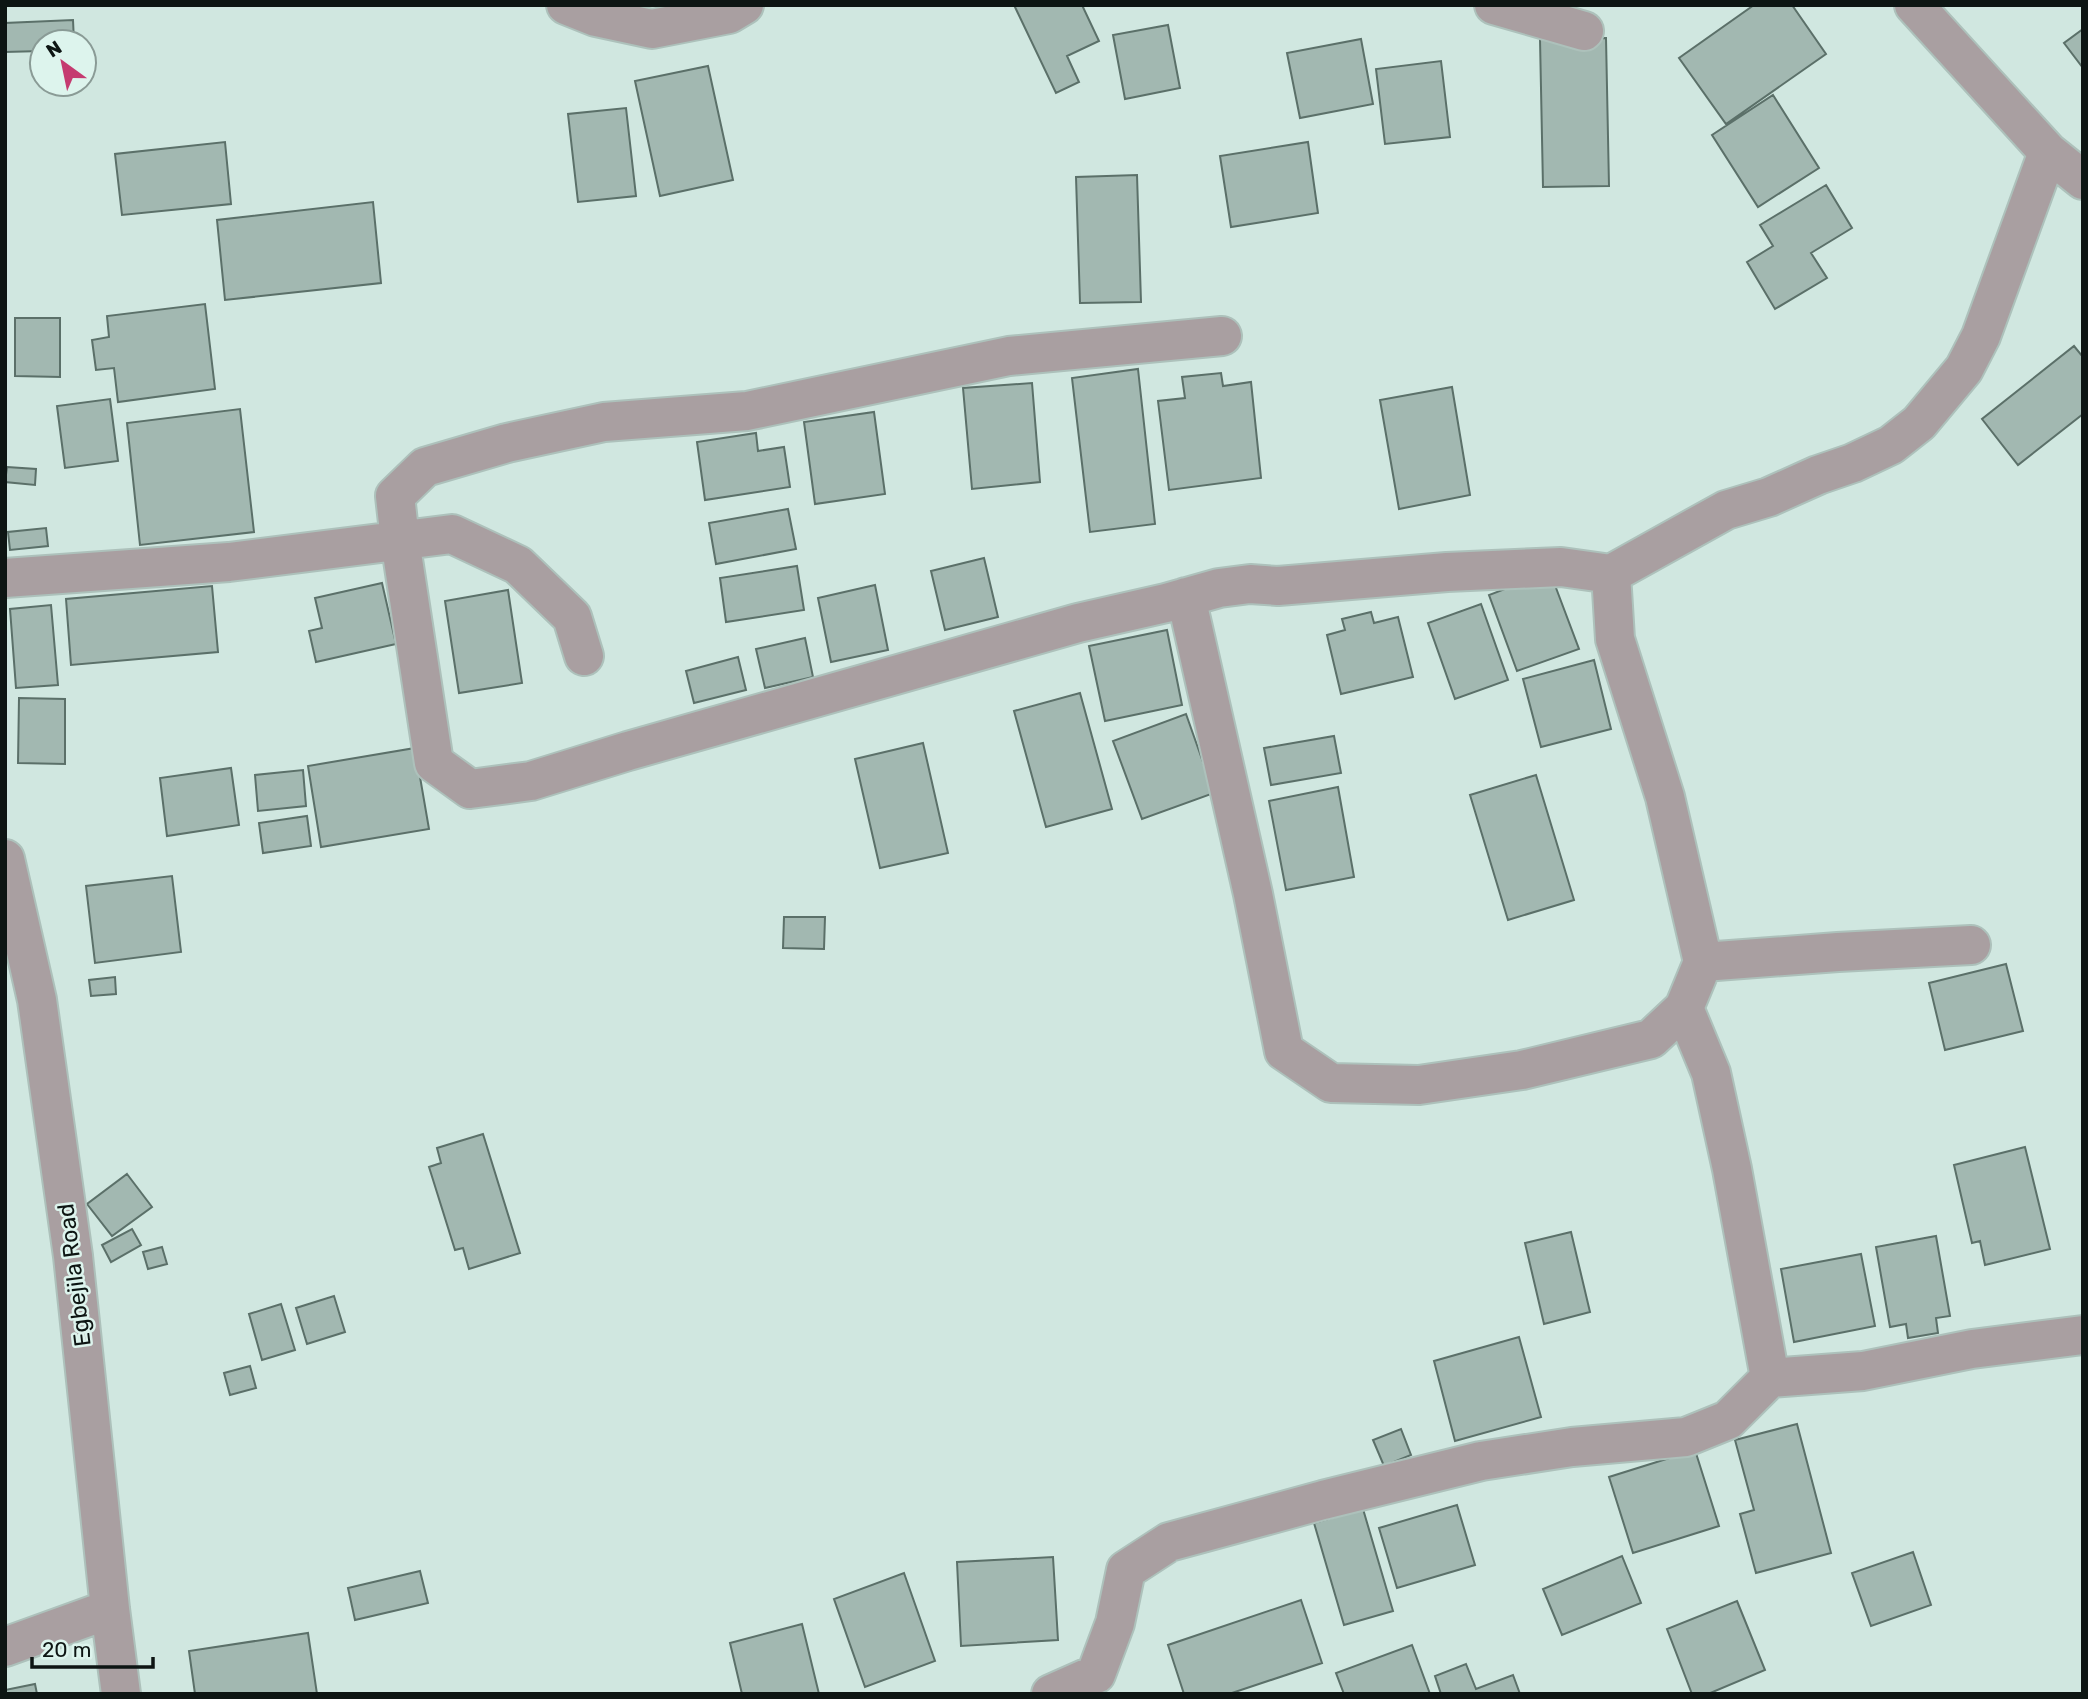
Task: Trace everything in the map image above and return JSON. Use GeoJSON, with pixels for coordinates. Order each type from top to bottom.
{"type":"FeatureCollection","features":[{"type":"Feature","properties":{"kind":"street"},"geometry":{"type":"LineString","coordinates":[[566,5],[596,17],[652,29],[729,14],[744,5]]}},
{"type":"Feature","properties":{"kind":"street"},"geometry":{"type":"LineString","coordinates":[[1494,5],[1584,31]]}},
{"type":"Feature","properties":{"kind":"street"},"geometry":{"type":"LineString","coordinates":[[1914,5],[2048,152],[2083,180]]}},
{"type":"Feature","properties":{"kind":"street"},"geometry":{"type":"LineString","coordinates":[[1222,336],[1009,356],[747,411],[604,422],[508,443],[425,467],[395,496],[434,763],[470,789],[531,781],[1078,623],[1219,588],[1561,567],[1611,574],[1726,510],[1769,497],[1891,445],[1919,423],[1964,369],[1981,337],[2048,152]]}},
{"type":"Feature","properties":{"kind":"street"},"geometry":{"type":"LineString","coordinates":[[5,578],[229,562],[452,534],[518,565],[572,617],[584,656]]}},
{"type":"Feature","properties":{"kind":"street"},"geometry":{"type":"LineString","coordinates":[[1186,597],[1247,868],[1284,1051],[1331,1083],[1419,1085],[1522,1070],[1651,1040],[1684,1008],[1703,962],[1665,797],[1615,639],[1611,574]]}},
{"type":"Feature","properties":{"kind":"street","name":"Egbejila Road"},"geometry":{"type":"LineString","coordinates":[[5,859],[37,1000],[73,1256],[121,1694]]}},
{"type":"Feature","properties":{"kind":"street"},"geometry":{"type":"LineString","coordinates":[[1703,962],[1971,945]]}},
{"type":"Feature","properties":{"kind":"street"},"geometry":{"type":"LineString","coordinates":[[1684,1008],[1711,1073],[1732,1169],[1770,1378]]}},
{"type":"Feature","properties":{"kind":"street"},"geometry":{"type":"LineString","coordinates":[[1051,1694],[1096,1674],[1115,1623],[1126,1570],[1169,1542],[1481,1461],[1572,1447],[1686,1437],[1728,1420],[1770,1378],[1863,1371],[1972,1349],[2083,1335]]}},
{"type":"Feature","properties":{"kind":"street"},"geometry":{"type":"LineString","coordinates":[[5,1647],[110,1609]]}},
{"type":"Feature","properties":{"kind":"building"},"geometry":{"type":"Polygon","coordinates":[[[1014,5],[1082,5],[1099,41],[1067,56],[1079,82],[1056,93],[1014,5]]]}},
{"type":"Feature","properties":{"kind":"building"},"geometry":{"type":"Polygon","coordinates":[[[1754,5],[1792,5],[1826,54],[1726,124],[1679,58],[1754,5]]]}},
{"type":"Feature","properties":{"kind":"building"},"geometry":{"type":"Polygon","coordinates":[[[73,20],[73,28],[28,28],[28,51],[5,52],[5,23],[73,20]]]}},
{"type":"Feature","properties":{"kind":"building"},"geometry":{"type":"Polygon","coordinates":[[[1168,25],[1180,88],[1125,99],[1113,35],[1168,25]]]}},
{"type":"Feature","properties":{"kind":"building"},"geometry":{"type":"Polygon","coordinates":[[[2083,29],[2083,68],[2064,43],[2083,29]]]}},
{"type":"Feature","properties":{"kind":"building"},"geometry":{"type":"Polygon","coordinates":[[[1606,38],[1609,186],[1543,187],[1540,39],[1606,38]]]}},
{"type":"Feature","properties":{"kind":"building"},"geometry":{"type":"Polygon","coordinates":[[[1361,39],[1373,104],[1300,118],[1287,53],[1361,39]]]}},
{"type":"Feature","properties":{"kind":"building"},"geometry":{"type":"Polygon","coordinates":[[[1441,61],[1450,137],[1385,144],[1376,69],[1441,61]]]}},
{"type":"Feature","properties":{"kind":"building"},"geometry":{"type":"Polygon","coordinates":[[[708,66],[733,180],[660,196],[635,81],[708,66]]]}},
{"type":"Feature","properties":{"kind":"building"},"geometry":{"type":"Polygon","coordinates":[[[1773,95],[1819,168],[1758,207],[1712,135],[1773,95]]]}},
{"type":"Feature","properties":{"kind":"building"},"geometry":{"type":"Polygon","coordinates":[[[626,108],[636,196],[578,202],[568,114],[626,108]]]}},
{"type":"Feature","properties":{"kind":"building"},"geometry":{"type":"Polygon","coordinates":[[[225,142],[231,204],[122,215],[115,154],[225,142]]]}},
{"type":"Feature","properties":{"kind":"building"},"geometry":{"type":"Polygon","coordinates":[[[1308,142],[1318,213],[1231,227],[1220,156],[1308,142]]]}},
{"type":"Feature","properties":{"kind":"building"},"geometry":{"type":"Polygon","coordinates":[[[1137,175],[1141,302],[1080,303],[1076,177],[1137,175]]]}},
{"type":"Feature","properties":{"kind":"building"},"geometry":{"type":"Polygon","coordinates":[[[1826,185],[1852,228],[1811,253],[1827,278],[1775,309],[1747,262],[1773,246],[1760,225],[1826,185]]]}},
{"type":"Feature","properties":{"kind":"building"},"geometry":{"type":"Polygon","coordinates":[[[373,202],[381,283],[225,300],[217,220],[373,202]]]}},
{"type":"Feature","properties":{"kind":"building"},"geometry":{"type":"Polygon","coordinates":[[[205,304],[215,389],[118,402],[114,368],[96,370],[92,340],[109,337],[107,316],[205,304]]]}},
{"type":"Feature","properties":{"kind":"building"},"geometry":{"type":"Polygon","coordinates":[[[15,318],[60,318],[60,377],[15,376],[15,318]]]}},
{"type":"Feature","properties":{"kind":"building"},"geometry":{"type":"Polygon","coordinates":[[[2074,346],[2083,357],[2083,414],[2018,465],[1982,419],[2074,346]]]}},
{"type":"Feature","properties":{"kind":"building"},"geometry":{"type":"Polygon","coordinates":[[[1138,369],[1155,524],[1090,532],[1072,378],[1138,369]]]}},
{"type":"Feature","properties":{"kind":"building"},"geometry":{"type":"Polygon","coordinates":[[[1221,373],[1223,386],[1251,382],[1261,478],[1169,490],[1158,401],[1185,398],[1182,377],[1221,373]]]}},
{"type":"Feature","properties":{"kind":"building"},"geometry":{"type":"Polygon","coordinates":[[[1032,383],[1040,482],[972,489],[963,388],[1032,383]]]}},
{"type":"Feature","properties":{"kind":"building"},"geometry":{"type":"Polygon","coordinates":[[[1452,387],[1470,495],[1399,509],[1380,400],[1452,387]]]}},
{"type":"Feature","properties":{"kind":"building"},"geometry":{"type":"Polygon","coordinates":[[[110,399],[118,461],[65,468],[57,406],[110,399]]]}},
{"type":"Feature","properties":{"kind":"building"},"geometry":{"type":"Polygon","coordinates":[[[240,409],[254,532],[140,545],[127,423],[240,409]]]}},
{"type":"Feature","properties":{"kind":"building"},"geometry":{"type":"Polygon","coordinates":[[[874,412],[885,494],[815,504],[804,422],[874,412]]]}},
{"type":"Feature","properties":{"kind":"building"},"geometry":{"type":"Polygon","coordinates":[[[756,433],[758,451],[784,447],[790,487],[705,500],[697,442],[756,433]]]}},
{"type":"Feature","properties":{"kind":"building"},"geometry":{"type":"Polygon","coordinates":[[[7,467],[36,469],[35,485],[5,482],[7,467]]]}},
{"type":"Feature","properties":{"kind":"building"},"geometry":{"type":"Polygon","coordinates":[[[788,509],[796,549],[716,564],[709,523],[788,509]]]}},
{"type":"Feature","properties":{"kind":"building"},"geometry":{"type":"Polygon","coordinates":[[[46,528],[48,546],[10,550],[8,532],[46,528]]]}},
{"type":"Feature","properties":{"kind":"building"},"geometry":{"type":"Polygon","coordinates":[[[984,558],[998,617],[945,630],[931,571],[984,558]]]}},
{"type":"Feature","properties":{"kind":"building"},"geometry":{"type":"Polygon","coordinates":[[[797,566],[804,610],[726,622],[720,578],[797,566]]]}},
{"type":"Feature","properties":{"kind":"building"},"geometry":{"type":"Polygon","coordinates":[[[1550,572],[1579,649],[1517,671],[1489,595],[1550,572]]]}},
{"type":"Feature","properties":{"kind":"building"},"geometry":{"type":"Polygon","coordinates":[[[382,583],[396,644],[316,662],[309,631],[322,628],[315,598],[382,583]]]}},
{"type":"Feature","properties":{"kind":"building"},"geometry":{"type":"Polygon","coordinates":[[[875,585],[888,650],[831,662],[818,598],[875,585]]]}},
{"type":"Feature","properties":{"kind":"building"},"geometry":{"type":"Polygon","coordinates":[[[212,586],[218,652],[71,665],[66,599],[212,586]]]}},
{"type":"Feature","properties":{"kind":"building"},"geometry":{"type":"Polygon","coordinates":[[[508,590],[522,683],[459,693],[445,601],[508,590]]]}},
{"type":"Feature","properties":{"kind":"building"},"geometry":{"type":"Polygon","coordinates":[[[1481,604],[1508,680],[1455,699],[1428,623],[1481,604]]]}},
{"type":"Feature","properties":{"kind":"building"},"geometry":{"type":"Polygon","coordinates":[[[51,605],[58,685],[16,688],[10,609],[51,605]]]}},
{"type":"Feature","properties":{"kind":"building"},"geometry":{"type":"Polygon","coordinates":[[[1371,612],[1374,623],[1398,617],[1413,677],[1341,694],[1327,635],[1345,630],[1342,619],[1371,612]]]}},
{"type":"Feature","properties":{"kind":"building"},"geometry":{"type":"Polygon","coordinates":[[[1167,630],[1182,705],[1105,721],[1089,646],[1167,630]]]}},
{"type":"Feature","properties":{"kind":"building"},"geometry":{"type":"Polygon","coordinates":[[[805,638],[813,677],[765,688],[756,649],[805,638]]]}},
{"type":"Feature","properties":{"kind":"building"},"geometry":{"type":"Polygon","coordinates":[[[738,657],[746,690],[694,703],[686,671],[738,657]]]}},
{"type":"Feature","properties":{"kind":"building"},"geometry":{"type":"Polygon","coordinates":[[[1594,660],[1611,729],[1541,747],[1523,679],[1594,660]]]}},
{"type":"Feature","properties":{"kind":"building"},"geometry":{"type":"Polygon","coordinates":[[[1080,693],[1112,809],[1046,827],[1014,711],[1080,693]]]}},
{"type":"Feature","properties":{"kind":"building"},"geometry":{"type":"Polygon","coordinates":[[[19,698],[65,699],[65,764],[18,763],[19,698]]]}},
{"type":"Feature","properties":{"kind":"building"},"geometry":{"type":"Polygon","coordinates":[[[1186,714],[1214,793],[1142,819],[1113,741],[1186,714]]]}},
{"type":"Feature","properties":{"kind":"building"},"geometry":{"type":"Polygon","coordinates":[[[1334,736],[1341,773],[1271,785],[1264,748],[1334,736]]]}},
{"type":"Feature","properties":{"kind":"building"},"geometry":{"type":"Polygon","coordinates":[[[923,743],[948,853],[880,868],[855,759],[923,743]]]}},
{"type":"Feature","properties":{"kind":"building"},"geometry":{"type":"Polygon","coordinates":[[[415,748],[429,829],[321,847],[308,766],[415,748]]]}},
{"type":"Feature","properties":{"kind":"building"},"geometry":{"type":"Polygon","coordinates":[[[231,768],[239,825],[167,836],[160,778],[231,768]]]}},
{"type":"Feature","properties":{"kind":"building"},"geometry":{"type":"Polygon","coordinates":[[[303,770],[306,806],[258,811],[255,775],[303,770]]]}},
{"type":"Feature","properties":{"kind":"building"},"geometry":{"type":"Polygon","coordinates":[[[1536,775],[1574,900],[1508,920],[1470,795],[1536,775]]]}},
{"type":"Feature","properties":{"kind":"building"},"geometry":{"type":"Polygon","coordinates":[[[1338,787],[1354,877],[1286,890],[1269,801],[1338,787]]]}},
{"type":"Feature","properties":{"kind":"building"},"geometry":{"type":"Polygon","coordinates":[[[307,816],[311,846],[263,853],[259,823],[307,816]]]}},
{"type":"Feature","properties":{"kind":"building"},"geometry":{"type":"Polygon","coordinates":[[[172,876],[181,952],[95,963],[86,886],[172,876]]]}},
{"type":"Feature","properties":{"kind":"building"},"geometry":{"type":"Polygon","coordinates":[[[784,917],[825,917],[824,949],[783,948],[784,917]]]}},
{"type":"Feature","properties":{"kind":"building"},"geometry":{"type":"Polygon","coordinates":[[[2006,964],[2023,1031],[1945,1050],[1929,983],[2006,964]]]}},
{"type":"Feature","properties":{"kind":"building"},"geometry":{"type":"Polygon","coordinates":[[[115,977],[116,994],[91,996],[89,980],[115,977]]]}},
{"type":"Feature","properties":{"kind":"building"},"geometry":{"type":"Polygon","coordinates":[[[483,1134],[520,1253],[469,1269],[463,1248],[455,1250],[429,1167],[441,1163],[437,1148],[483,1134]]]}},
{"type":"Feature","properties":{"kind":"building"},"geometry":{"type":"Polygon","coordinates":[[[2025,1147],[2050,1249],[1985,1265],[1980,1241],[1972,1243],[1954,1165],[2025,1147]]]}},
{"type":"Feature","properties":{"kind":"building"},"geometry":{"type":"Polygon","coordinates":[[[127,1174],[152,1207],[112,1236],[87,1204],[127,1174]]]}},
{"type":"Feature","properties":{"kind":"building"},"geometry":{"type":"Polygon","coordinates":[[[132,1229],[141,1245],[111,1262],[102,1245],[132,1229]]]}},
{"type":"Feature","properties":{"kind":"building"},"geometry":{"type":"Polygon","coordinates":[[[1571,1232],[1590,1312],[1544,1324],[1525,1243],[1571,1232]]]}},
{"type":"Feature","properties":{"kind":"building"},"geometry":{"type":"Polygon","coordinates":[[[1936,1236],[1950,1316],[1936,1318],[1938,1333],[1908,1338],[1906,1324],[1890,1327],[1876,1247],[1936,1236]]]}},
{"type":"Feature","properties":{"kind":"building"},"geometry":{"type":"Polygon","coordinates":[[[162,1247],[167,1264],[148,1269],[143,1252],[162,1247]]]}},
{"type":"Feature","properties":{"kind":"building"},"geometry":{"type":"Polygon","coordinates":[[[1861,1254],[1875,1326],[1794,1342],[1781,1269],[1861,1254]]]}},
{"type":"Feature","properties":{"kind":"building"},"geometry":{"type":"Polygon","coordinates":[[[334,1296],[345,1332],[307,1344],[296,1308],[334,1296]]]}},
{"type":"Feature","properties":{"kind":"building"},"geometry":{"type":"Polygon","coordinates":[[[281,1304],[295,1350],[262,1360],[249,1314],[281,1304]]]}},
{"type":"Feature","properties":{"kind":"building"},"geometry":{"type":"Polygon","coordinates":[[[1519,1337],[1541,1417],[1455,1441],[1434,1361],[1519,1337]]]}},
{"type":"Feature","properties":{"kind":"building"},"geometry":{"type":"Polygon","coordinates":[[[250,1366],[256,1388],[230,1395],[224,1373],[250,1366]]]}},
{"type":"Feature","properties":{"kind":"building"},"geometry":{"type":"Polygon","coordinates":[[[1797,1424],[1831,1553],[1756,1573],[1740,1514],[1754,1510],[1735,1440],[1797,1424]]]}},
{"type":"Feature","properties":{"kind":"building"},"geometry":{"type":"Polygon","coordinates":[[[1401,1429],[1411,1455],[1384,1466],[1373,1440],[1401,1429]]]}},
{"type":"Feature","properties":{"kind":"building"},"geometry":{"type":"Polygon","coordinates":[[[1695,1450],[1719,1526],[1633,1553],[1609,1477],[1695,1450]]]}},
{"type":"Feature","properties":{"kind":"building"},"geometry":{"type":"Polygon","coordinates":[[[1457,1505],[1475,1565],[1397,1588],[1379,1528],[1457,1505]]]}},
{"type":"Feature","properties":{"kind":"building"},"geometry":{"type":"Polygon","coordinates":[[[1363,1509],[1393,1611],[1344,1625],[1314,1523],[1363,1509]]]}},
{"type":"Feature","properties":{"kind":"building"},"geometry":{"type":"Polygon","coordinates":[[[1913,1552],[1931,1605],[1871,1626],[1852,1573],[1913,1552]]]}},
{"type":"Feature","properties":{"kind":"building"},"geometry":{"type":"Polygon","coordinates":[[[1622,1556],[1641,1603],[1562,1635],[1543,1589],[1622,1556]]]}},
{"type":"Feature","properties":{"kind":"building"},"geometry":{"type":"Polygon","coordinates":[[[1053,1557],[1058,1640],[961,1646],[957,1562],[1053,1557]]]}},
{"type":"Feature","properties":{"kind":"building"},"geometry":{"type":"Polygon","coordinates":[[[420,1571],[428,1603],[355,1620],[348,1588],[420,1571]]]}},
{"type":"Feature","properties":{"kind":"building"},"geometry":{"type":"Polygon","coordinates":[[[904,1573],[935,1661],[865,1687],[834,1599],[904,1573]]]}},
{"type":"Feature","properties":{"kind":"building"},"geometry":{"type":"Polygon","coordinates":[[[1301,1600],[1322,1663],[1229,1694],[1184,1694],[1168,1645],[1301,1600]]]}},
{"type":"Feature","properties":{"kind":"building"},"geometry":{"type":"Polygon","coordinates":[[[1737,1601],[1765,1670],[1708,1694],[1692,1694],[1667,1629],[1737,1601]]]}},
{"type":"Feature","properties":{"kind":"building"},"geometry":{"type":"Polygon","coordinates":[[[802,1624],[819,1694],[742,1694],[730,1643],[802,1624]]]}},
{"type":"Feature","properties":{"kind":"building"},"geometry":{"type":"Polygon","coordinates":[[[308,1633],[317,1694],[195,1694],[189,1651],[308,1633]]]}},
{"type":"Feature","properties":{"kind":"building"},"geometry":{"type":"Polygon","coordinates":[[[1412,1645],[1430,1694],[1344,1694],[1336,1673],[1412,1645]]]}},
{"type":"Feature","properties":{"kind":"building"},"geometry":{"type":"Polygon","coordinates":[[[1466,1664],[1476,1689],[1513,1675],[1520,1694],[1441,1694],[1435,1676],[1466,1664]]]}},
{"type":"Feature","properties":{"kind":"building"},"geometry":{"type":"Polygon","coordinates":[[[35,1684],[37,1694],[5,1694],[5,1690],[35,1684]]]}}]}
